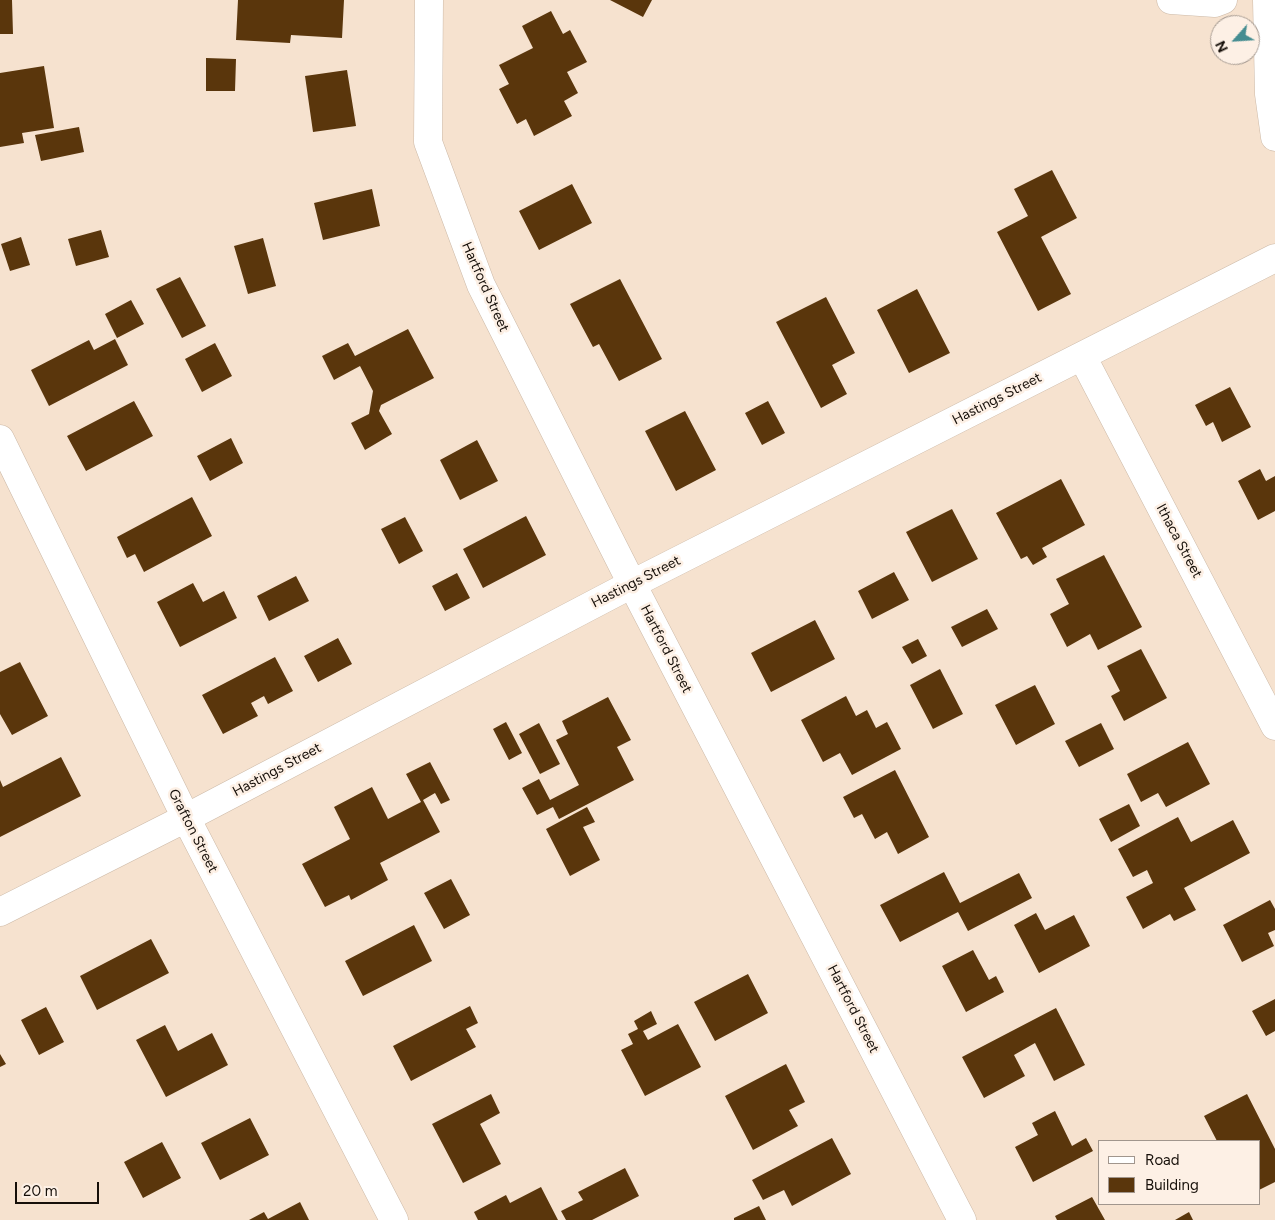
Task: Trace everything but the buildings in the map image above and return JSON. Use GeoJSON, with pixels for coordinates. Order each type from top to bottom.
{"type":"FeatureCollection","features":[{"type":"Feature","properties":{"kind":"street","name":"Hartford Street"},"geometry":{"type":"LineString","coordinates":[[429,0],[428,142],[481,285],[632,584],[962,1220]]}},
{"type":"Feature","properties":{"kind":"street"},"geometry":{"type":"LineString","coordinates":[[1172,0],[1215,3],[1223,0]]}},
{"type":"Feature","properties":{"kind":"street"},"geometry":{"type":"LineString","coordinates":[[1267,0],[1269,94],[1275,137]]}},
{"type":"Feature","properties":{"kind":"street","name":"Hastings Street"},"geometry":{"type":"LineString","coordinates":[[0,912],[186,818],[632,584],[1275,258]]}},
{"type":"Feature","properties":{"kind":"street","name":"Ithaca Street"},"geometry":{"type":"LineString","coordinates":[[1082,356],[1275,726]]}},
{"type":"Feature","properties":{"kind":"street","name":"Grafton Street"},"geometry":{"type":"LineString","coordinates":[[0,439],[186,818],[394,1220]]}}]}
